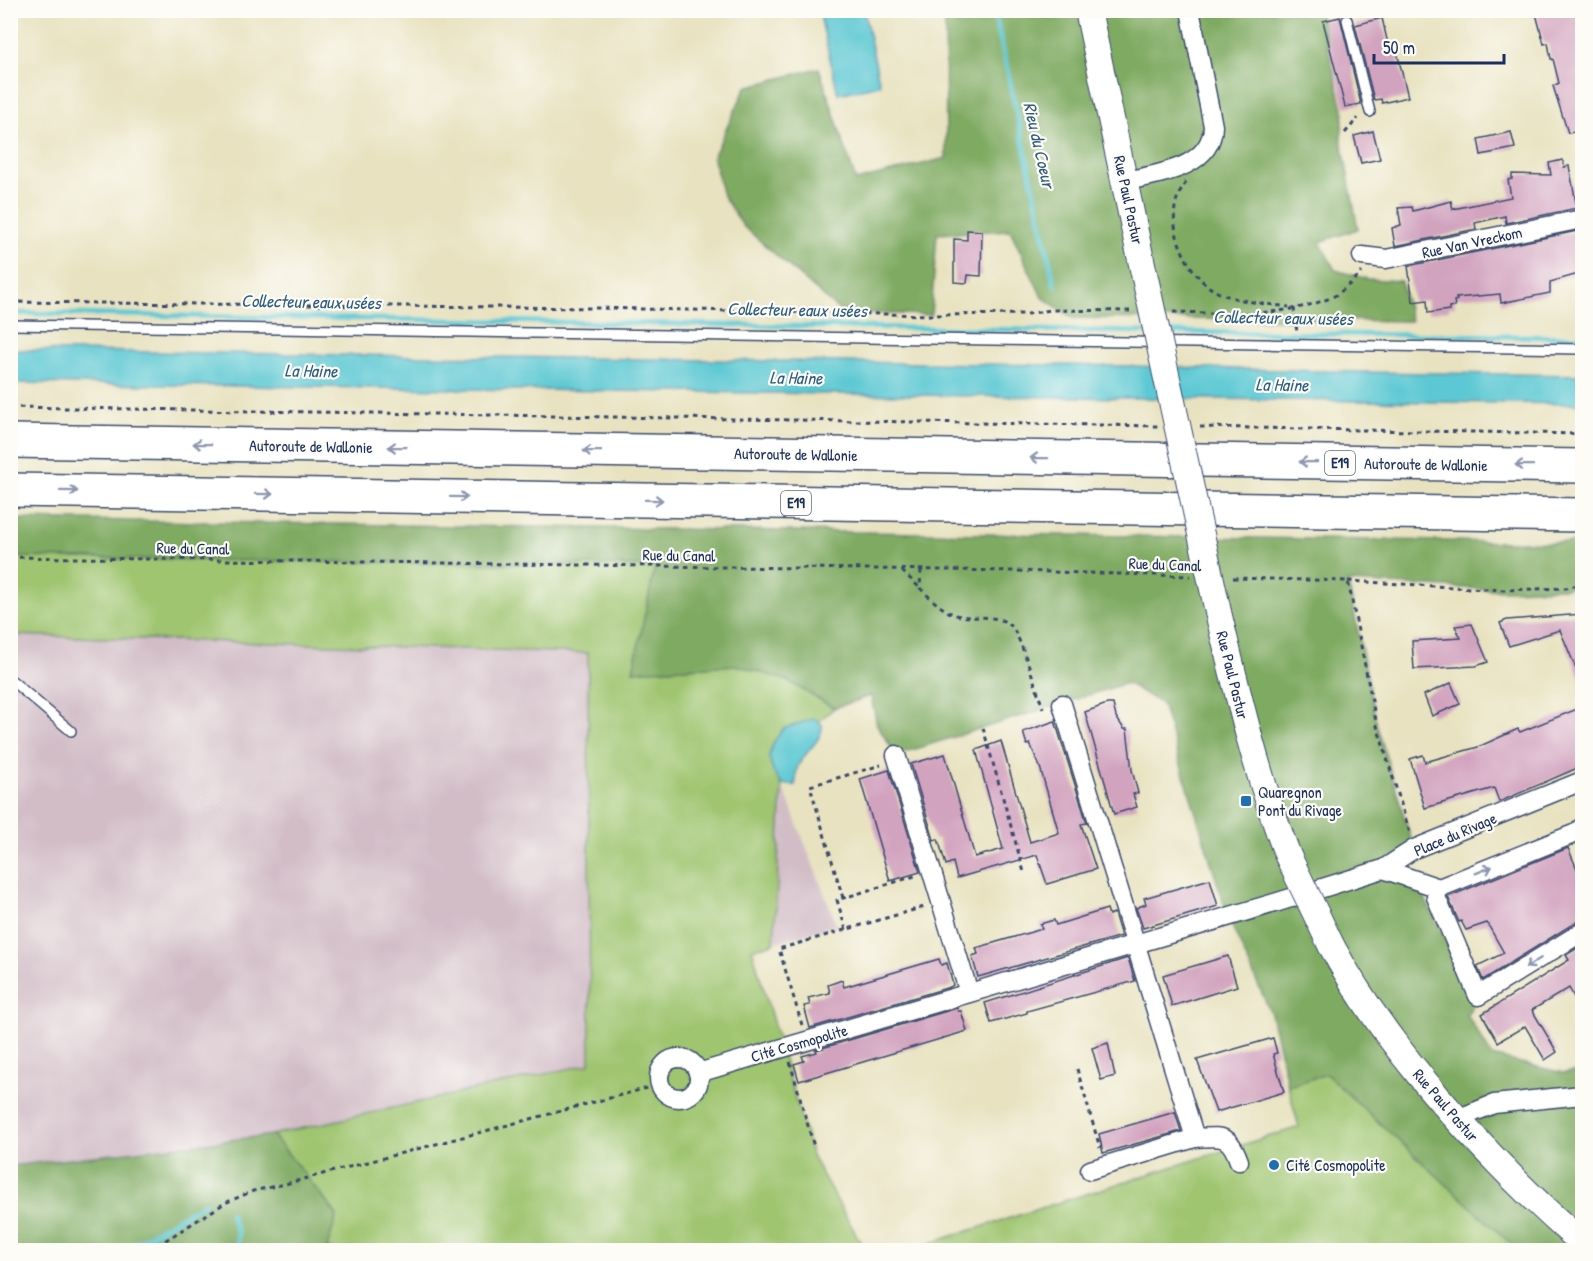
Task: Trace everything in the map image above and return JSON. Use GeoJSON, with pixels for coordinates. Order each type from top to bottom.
{"type":"FeatureCollection","features":[{"type":"Feature","properties":{"kind":"highway","name":"Autoroute de Wallonie"},"geometry":{"type":"LineString","coordinates":[[10,441],[1582,466]]}},
{"type":"Feature","properties":{"kind":"highway","name":"E19"},"geometry":{"type":"LineString","coordinates":[[10,490],[1582,515]]}},
{"type":"Feature","properties":{"kind":"main road","name":"Rue Paul Pastur"},"geometry":{"type":"LineString","coordinates":[[1088,10],[1218,612],[1257,766],[1288,856],[1348,977],[1388,1036],[1457,1119],[1552,1217],[1582,1242]]}},
{"type":"Feature","properties":{"kind":"street"},"geometry":{"type":"LineString","coordinates":[[1125,181],[1172,170],[1200,156],[1209,146],[1213,126],[1190,10]]}},
{"type":"Feature","properties":{"kind":"street","name":"Rue Van Vreckom"},"geometry":{"type":"LineString","coordinates":[[1362,256],[1386,259],[1582,219]]}},
{"type":"Feature","properties":{"kind":"street"},"geometry":{"type":"LineString","coordinates":[[1062,704],[1195,1138]]}},
{"type":"Feature","properties":{"kind":"street"},"geometry":{"type":"LineString","coordinates":[[896,757],[969,993]]}},
{"type":"Feature","properties":{"kind":"street","name":"Place du Rivage"},"geometry":{"type":"LineString","coordinates":[[1383,869],[1414,849],[1582,781]]}},
{"type":"Feature","properties":{"kind":"street"},"geometry":{"type":"LineString","coordinates":[[1580,835],[1437,892],[1478,996],[1582,932]]}},
{"type":"Feature","properties":{"kind":"street","name":"Place du Rivage"},"geometry":{"type":"LineString","coordinates":[[1383,869],[1437,892]]}},
{"type":"Feature","properties":{"kind":"street","name":"Cité Cosmopolite"},"geometry":{"type":"LineString","coordinates":[[698,1073],[1383,869]]}},
{"type":"Feature","properties":{"kind":"street"},"geometry":{"type":"LineString","coordinates":[[673,1059],[686,1059],[691,1062],[698,1073],[697,1087],[693,1093],[681,1099],[668,1096],[659,1085],[659,1072],[667,1062],[673,1059]]}},
{"type":"Feature","properties":{"kind":"street"},"geometry":{"type":"LineString","coordinates":[[1457,1119],[1494,1104],[1582,1095]]}},
{"type":"Feature","properties":{"kind":"street"},"geometry":{"type":"LineString","coordinates":[[1098,1168],[1195,1138],[1226,1139],[1233,1145],[1239,1161]]}},
{"type":"Feature","properties":{"kind":"lane"},"geometry":{"type":"LineString","coordinates":[[1347,20],[1370,112]]}},
{"type":"Feature","properties":{"kind":"lane"},"geometry":{"type":"LineString","coordinates":[[10,325],[1582,349]]}},
{"type":"Feature","properties":{"kind":"lane"},"geometry":{"type":"LineString","coordinates":[[10,679],[71,731]]}},
{"type":"Feature","properties":{"kind":"path"},"geometry":{"type":"LineString","coordinates":[[1345,133],[1360,116],[1370,112]]}},
{"type":"Feature","properties":{"kind":"path"},"geometry":{"type":"LineString","coordinates":[[1188,180],[1177,201],[1176,224],[1180,249],[1192,270],[1213,290],[1242,300],[1294,308]]}},
{"type":"Feature","properties":{"kind":"path"},"geometry":{"type":"LineString","coordinates":[[1166,312],[1260,313],[1294,308],[1327,300],[1353,282],[1366,267],[1386,259]]}},
{"type":"Feature","properties":{"kind":"path"},"geometry":{"type":"LineString","coordinates":[[10,302],[606,308],[923,315],[1028,314],[1050,310],[1131,311]]}},
{"type":"Feature","properties":{"kind":"path"},"geometry":{"type":"LineString","coordinates":[[1294,308],[1299,345]]}},
{"type":"Feature","properties":{"kind":"path"},"geometry":{"type":"LineString","coordinates":[[10,407],[1166,427]]}},
{"type":"Feature","properties":{"kind":"path"},"geometry":{"type":"LineString","coordinates":[[1190,427],[1582,434]]}},
{"type":"Feature","properties":{"kind":"path","name":"Rue du Canal"},"geometry":{"type":"LineString","coordinates":[[10,557],[921,570],[1194,577]]}},
{"type":"Feature","properties":{"kind":"path"},"geometry":{"type":"LineString","coordinates":[[900,570],[935,603],[953,614],[999,620],[1010,625],[1020,643],[1044,709]]}},
{"type":"Feature","properties":{"kind":"path"},"geometry":{"type":"LineString","coordinates":[[920,588],[921,570]]}},
{"type":"Feature","properties":{"kind":"path"},"geometry":{"type":"LineString","coordinates":[[1230,578],[1348,581],[1505,590],[1566,588],[1582,584]]}},
{"type":"Feature","properties":{"kind":"path"},"geometry":{"type":"LineString","coordinates":[[1348,581],[1377,726],[1414,849]]}},
{"type":"Feature","properties":{"kind":"path"},"geometry":{"type":"LineString","coordinates":[[983,728],[1023,872]]}},
{"type":"Feature","properties":{"kind":"path"},"geometry":{"type":"LineString","coordinates":[[843,898],[810,786],[896,757]]}},
{"type":"Feature","properties":{"kind":"path"},"geometry":{"type":"LineString","coordinates":[[846,930],[837,900],[932,872]]}},
{"type":"Feature","properties":{"kind":"path"},"geometry":{"type":"LineString","coordinates":[[807,1041],[779,949],[940,903]]}},
{"type":"Feature","properties":{"kind":"path"},"geometry":{"type":"LineString","coordinates":[[786,1047],[814,1147]]}},
{"type":"Feature","properties":{"kind":"path"},"geometry":{"type":"LineString","coordinates":[[1077,1069],[1098,1168]]}},
{"type":"Feature","properties":{"kind":"path"},"geometry":{"type":"LineString","coordinates":[[150,1251],[225,1203],[253,1191],[659,1085]]}},
{"type":"Feature","properties":{"kind":"shaded area"},"geometry":{"type":"Polygon","coordinates":[[[11,635],[588,653],[834,708],[819,721],[782,785],[837,926],[753,948],[327,1248],[331,1250],[11,1250],[11,635]]]}},
{"type":"Feature","properties":{"kind":"green space"},"geometry":{"type":"Polygon","coordinates":[[[945,11],[1319,11],[1344,113],[1341,138],[1358,229],[1320,242],[1335,270],[1368,279],[1401,281],[1411,321],[1073,318],[1042,297],[1010,230],[937,234],[931,315],[841,312],[743,226],[723,196],[713,157],[746,87],[819,68],[856,181],[946,158],[945,11]]]}},
{"type":"Feature","properties":{"kind":"green space"},"geometry":{"type":"Polygon","coordinates":[[[11,519],[1582,543],[1582,584],[1566,588],[1505,590],[1348,582],[1377,726],[1414,849],[1384,869],[1424,897],[1476,999],[1467,1015],[1492,1056],[1563,1073],[1582,1071],[1582,1250],[1518,1250],[1326,1074],[1288,1086],[1271,1014],[1228,917],[1162,704],[1127,683],[896,755],[877,725],[871,696],[834,708],[786,680],[736,665],[633,671],[655,566],[11,557],[11,519]]]}},
{"type":"Feature","properties":{"kind":"green space"},"geometry":{"type":"Polygon","coordinates":[[[11,557],[656,566],[633,671],[736,665],[786,680],[834,708],[819,721],[803,722],[774,742],[769,756],[773,771],[782,785],[774,943],[752,949],[812,1156],[865,1250],[331,1250],[327,1248],[267,1136],[590,1064],[588,653],[11,635],[11,557]]]}},
{"type":"Feature","properties":{"kind":"green space"},"geometry":{"type":"Polygon","coordinates":[[[1326,1074],[1518,1250],[908,1250],[1299,1127],[1288,1086],[1326,1074]]]}},
{"type":"Feature","properties":{"kind":"green space"},"geometry":{"type":"Polygon","coordinates":[[[273,1135],[337,1215],[327,1248],[331,1250],[11,1250],[11,1166],[273,1135]]]}},
{"type":"Feature","properties":{"kind":"water"},"geometry":{"type":"Polygon","coordinates":[[[819,11],[864,11],[880,85],[838,94],[819,11]]]}},
{"type":"Feature","properties":{"kind":"water","name":"La Haine"},"geometry":{"type":"Polygon","coordinates":[[[11,350],[1130,366],[1582,375],[1582,404],[11,383],[11,350]]]}},
{"type":"Feature","properties":{"kind":"water"},"geometry":{"type":"Polygon","coordinates":[[[812,719],[819,721],[822,725],[820,736],[798,766],[795,785],[782,785],[773,771],[769,757],[774,742],[783,729],[812,719]]]}},
{"type":"Feature","properties":{"kind":"building"},"geometry":{"type":"Polygon","coordinates":[[[1535,10],[1582,10],[1582,131],[1568,133],[1553,86],[1559,83],[1553,59],[1551,59],[1548,43],[1544,44],[1535,10]]]}},
{"type":"Feature","properties":{"kind":"building"},"geometry":{"type":"Polygon","coordinates":[[[1340,17],[1361,104],[1345,107],[1323,21],[1340,17]]]}},
{"type":"Feature","properties":{"kind":"building"},"geometry":{"type":"Polygon","coordinates":[[[1382,18],[1390,53],[1397,52],[1408,97],[1382,103],[1381,99],[1374,100],[1355,25],[1382,18]]]}},
{"type":"Feature","properties":{"kind":"building"},"geometry":{"type":"Polygon","coordinates":[[[1373,131],[1380,159],[1361,163],[1354,136],[1373,131]]]}},
{"type":"Feature","properties":{"kind":"building"},"geometry":{"type":"Polygon","coordinates":[[[1511,132],[1515,148],[1481,155],[1478,139],[1511,132]]]}},
{"type":"Feature","properties":{"kind":"building"},"geometry":{"type":"Polygon","coordinates":[[[1563,160],[1564,167],[1569,166],[1577,208],[1506,223],[1505,216],[1475,223],[1476,229],[1395,246],[1392,228],[1401,225],[1398,208],[1412,207],[1413,211],[1451,201],[1453,209],[1511,197],[1508,180],[1512,179],[1512,174],[1551,175],[1549,163],[1563,160]]]}},
{"type":"Feature","properties":{"kind":"building"},"geometry":{"type":"Polygon","coordinates":[[[967,230],[982,231],[981,276],[968,275],[967,283],[954,282],[954,239],[967,240],[967,230]]]}},
{"type":"Feature","properties":{"kind":"building"},"geometry":{"type":"Polygon","coordinates":[[[1582,230],[1582,273],[1550,282],[1550,293],[1501,303],[1500,294],[1456,298],[1455,306],[1449,307],[1449,310],[1428,313],[1427,300],[1413,302],[1408,266],[1582,230]]]}},
{"type":"Feature","properties":{"kind":"building"},"geometry":{"type":"Polygon","coordinates":[[[1582,614],[1582,683],[1560,630],[1509,646],[1500,623],[1507,620],[1582,614]]]}},
{"type":"Feature","properties":{"kind":"building"},"geometry":{"type":"Polygon","coordinates":[[[1472,624],[1488,662],[1476,666],[1414,669],[1412,641],[1461,638],[1455,626],[1472,624]]]}},
{"type":"Feature","properties":{"kind":"building"},"geometry":{"type":"Polygon","coordinates":[[[1451,683],[1460,704],[1432,716],[1424,695],[1451,683]]]}},
{"type":"Feature","properties":{"kind":"building"},"geometry":{"type":"Polygon","coordinates":[[[1113,704],[1116,717],[1124,729],[1127,729],[1132,770],[1138,793],[1133,794],[1137,807],[1114,814],[1085,712],[1113,704]]]}},
{"type":"Feature","properties":{"kind":"building"},"geometry":{"type":"Polygon","coordinates":[[[1582,707],[1582,766],[1499,802],[1494,788],[1425,808],[1410,759],[1423,755],[1425,762],[1478,747],[1518,729],[1520,732],[1582,707]]]}},
{"type":"Feature","properties":{"kind":"building"},"geometry":{"type":"Polygon","coordinates":[[[1055,721],[1087,823],[1081,824],[1096,869],[1047,884],[1037,855],[957,878],[953,862],[946,865],[938,839],[934,840],[911,764],[945,754],[975,857],[1003,849],[976,750],[1001,741],[1030,842],[1059,833],[1040,767],[1030,744],[1027,745],[1023,732],[1055,721]]]}},
{"type":"Feature","properties":{"kind":"building"},"geometry":{"type":"Polygon","coordinates":[[[889,770],[920,872],[890,881],[860,779],[889,770]]]}},
{"type":"Feature","properties":{"kind":"building"},"geometry":{"type":"Polygon","coordinates":[[[1568,848],[1582,881],[1582,921],[1576,922],[1483,980],[1477,966],[1504,953],[1487,923],[1466,930],[1461,921],[1459,922],[1448,897],[1568,848]]]}},
{"type":"Feature","properties":{"kind":"building"},"geometry":{"type":"Polygon","coordinates":[[[1210,879],[1218,906],[1143,928],[1136,908],[1146,904],[1144,898],[1210,879]]]}},
{"type":"Feature","properties":{"kind":"building"},"geometry":{"type":"Polygon","coordinates":[[[1107,909],[1109,915],[1114,913],[1121,936],[978,977],[972,956],[978,954],[976,948],[1042,929],[1040,924],[1054,920],[1056,925],[1107,909]]]}},
{"type":"Feature","properties":{"kind":"building"},"geometry":{"type":"Polygon","coordinates":[[[1582,945],[1582,1011],[1569,988],[1532,1010],[1557,1052],[1545,1060],[1525,1026],[1498,1042],[1482,1014],[1569,960],[1566,955],[1582,945]]]}},
{"type":"Feature","properties":{"kind":"building"},"geometry":{"type":"Polygon","coordinates":[[[1228,956],[1237,986],[1172,1006],[1163,975],[1228,956]]]}},
{"type":"Feature","properties":{"kind":"building"},"geometry":{"type":"Polygon","coordinates":[[[1128,958],[1135,981],[991,1023],[985,1003],[1128,958]]]}},
{"type":"Feature","properties":{"kind":"building"},"geometry":{"type":"Polygon","coordinates":[[[939,959],[941,965],[947,963],[953,985],[950,987],[810,1028],[804,1006],[810,1005],[808,998],[830,993],[828,985],[842,980],[844,987],[939,959]]]}},
{"type":"Feature","properties":{"kind":"building"},"geometry":{"type":"Polygon","coordinates":[[[957,1008],[961,1011],[967,1031],[799,1081],[794,1064],[804,1061],[802,1056],[957,1008]]]}},
{"type":"Feature","properties":{"kind":"building"},"geometry":{"type":"Polygon","coordinates":[[[1273,1038],[1277,1053],[1273,1054],[1284,1092],[1216,1112],[1197,1060],[1273,1038]]]}},
{"type":"Feature","properties":{"kind":"building"},"geometry":{"type":"Polygon","coordinates":[[[1108,1043],[1115,1076],[1101,1080],[1092,1048],[1108,1043]]]}},
{"type":"Feature","properties":{"kind":"building"},"geometry":{"type":"Polygon","coordinates":[[[1175,1112],[1181,1131],[1103,1153],[1099,1134],[1175,1112]]]}},
{"type":"Feature","properties":{"kind":"waterway","name":"Rieu du Coeur"},"geometry":{"type":"LineString","coordinates":[[994,10],[1055,286]]}},
{"type":"Feature","properties":{"kind":"waterway","name":"Collecteur eaux usées"},"geometry":{"type":"LineString","coordinates":[[10,313],[1149,332]]}},
{"type":"Feature","properties":{"kind":"waterway","name":"Collecteur eaux usées"},"geometry":{"type":"LineString","coordinates":[[1164,332],[1582,337]]}},
{"type":"Feature","properties":{"kind":"waterway"},"geometry":{"type":"LineString","coordinates":[[124,1250],[205,1203]]}},
{"type":"Feature","properties":{"kind":"waterway"},"geometry":{"type":"LineString","coordinates":[[230,1214],[238,1233],[237,1250]]}},
{"type":"Feature","properties":{"kind":"place","name":"Quaregnon Pont du Rivage"},"geometry":{"type":"Point","coordinates":[1246,801]}},
{"type":"Feature","properties":{"kind":"place","name":"Cité Cosmopolite"},"geometry":{"type":"Point","coordinates":[1274,1165]}}]}
